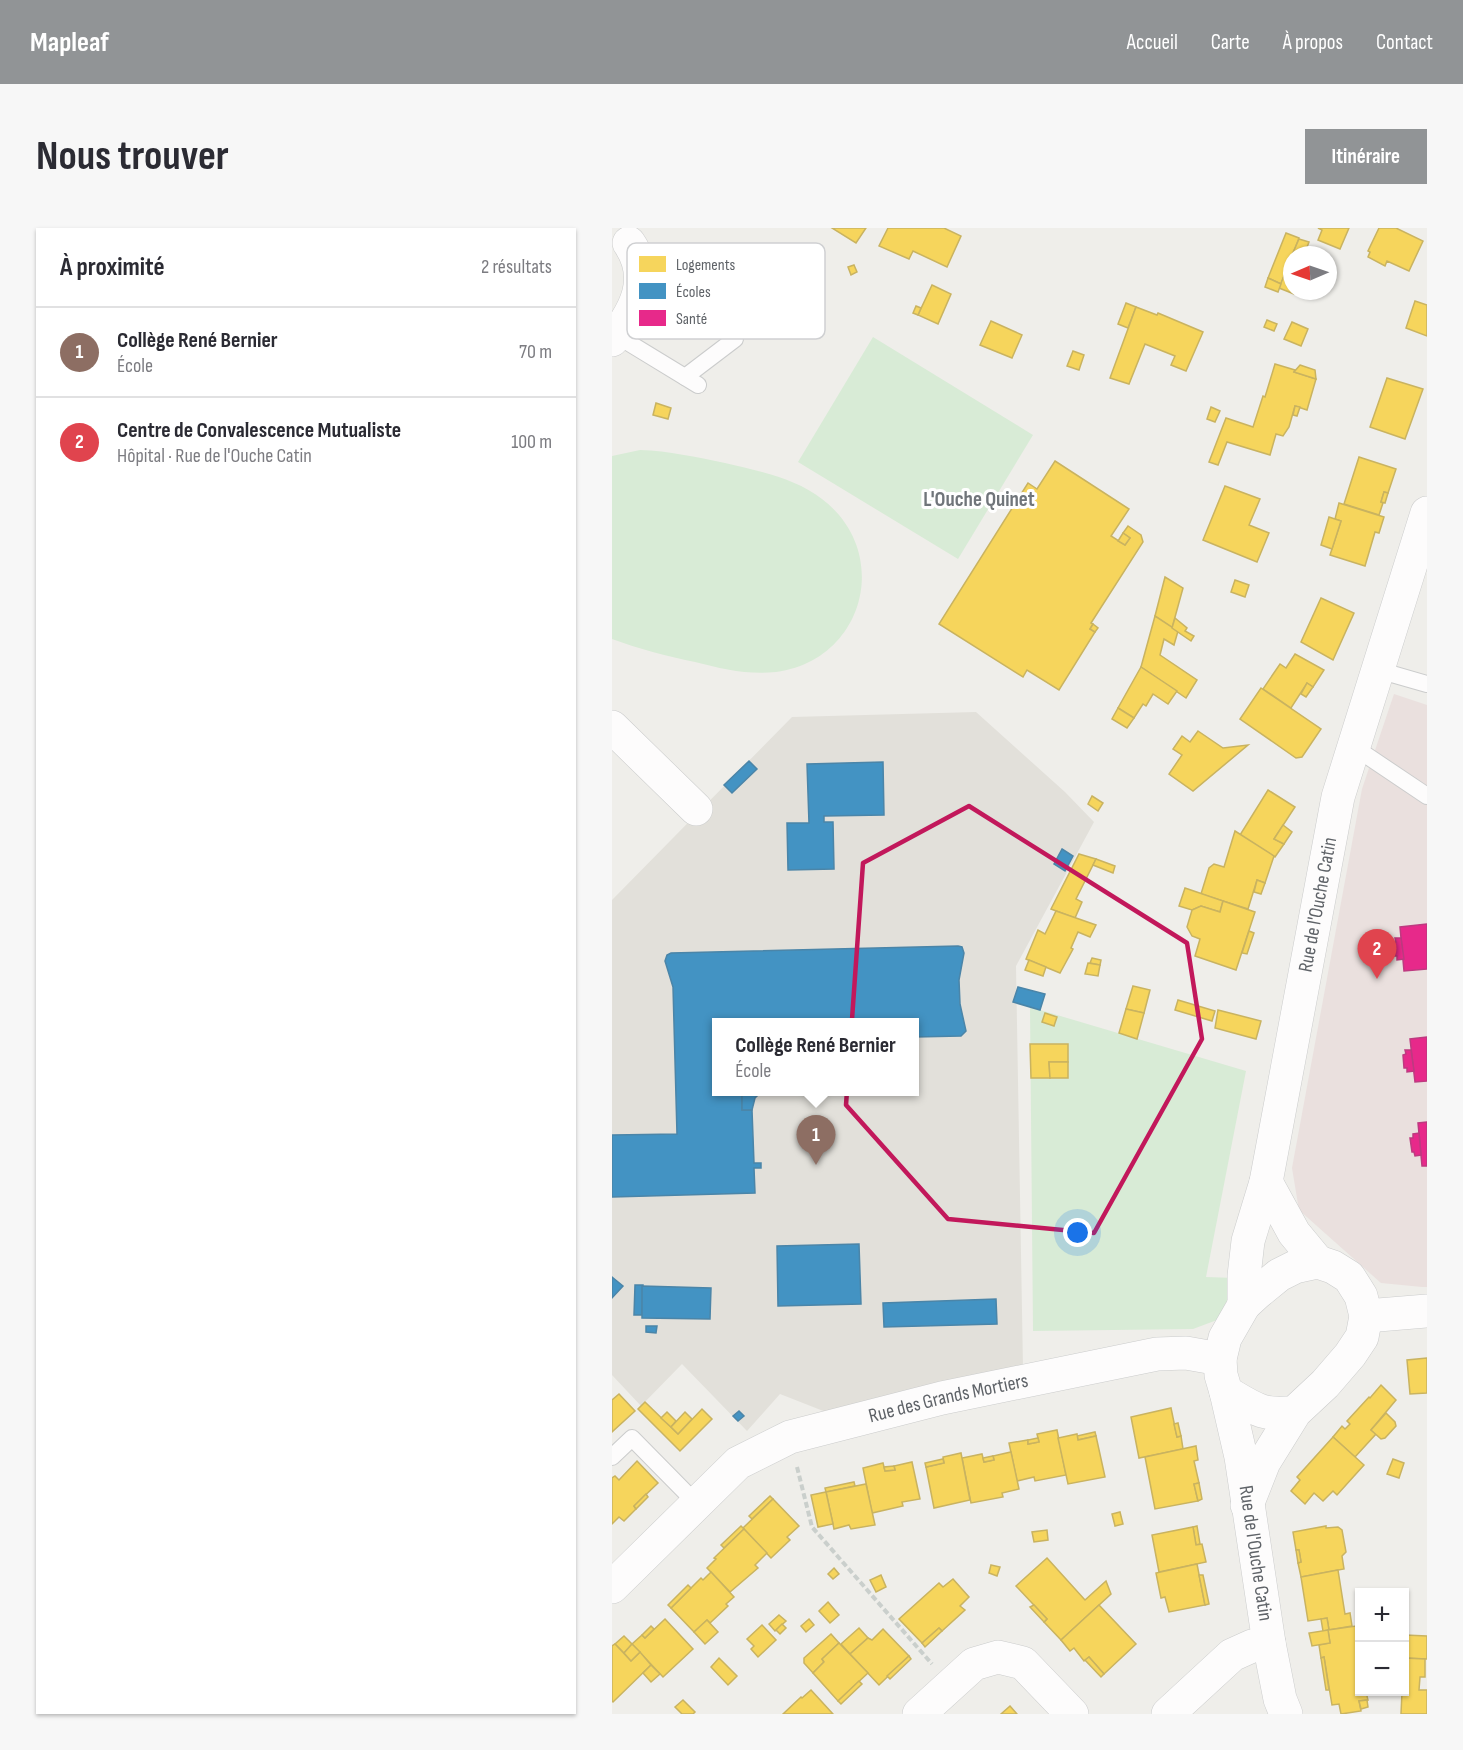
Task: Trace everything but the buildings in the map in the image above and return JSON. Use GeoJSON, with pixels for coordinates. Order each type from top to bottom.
{"type":"FeatureCollection","features":[{"type":"Feature","properties":{"kind":"street"},"geometry":{"type":"LineString","coordinates":[[614,338],[627,318]]}},
{"type":"Feature","properties":{"kind":"street","name":"Rue de l'Ouche Catin"},"geometry":{"type":"LineString","coordinates":[[1244,1305],[1244,1276],[1248,1241],[1266,1182],[1338,797],[1427,513]]}},
{"type":"Feature","properties":{"kind":"street"},"geometry":{"type":"LineString","coordinates":[[612,727],[696,809]]}},
{"type":"Feature","properties":{"kind":"street"},"geometry":{"type":"LineString","coordinates":[[1266,1182],[1294,1233],[1318,1263]]}},
{"type":"Feature","properties":{"kind":"street"},"geometry":{"type":"LineString","coordinates":[[1247,1505],[1264,1462],[1295,1412],[1325,1384],[1362,1337],[1366,1316],[1361,1296],[1349,1277],[1333,1267],[1318,1263],[1295,1267],[1279,1275],[1244,1305],[1225,1338],[1220,1359],[1221,1375],[1226,1392],[1257,1410],[1278,1415],[1295,1412]]}},
{"type":"Feature","properties":{"kind":"street"},"geometry":{"type":"LineString","coordinates":[[1366,1316],[1427,1311]]}},
{"type":"Feature","properties":{"kind":"street","name":"Rue des Grands Mortiers"},"geometry":{"type":"LineString","coordinates":[[612,1587],[738,1463],[790,1437],[942,1398],[1157,1354],[1186,1353],[1220,1359]]}},
{"type":"Feature","properties":{"kind":"street","name":"Rue de l'Ouche Catin"},"geometry":{"type":"LineString","coordinates":[[1226,1392],[1240,1458],[1269,1643],[1280,1699],[1286,1714]]}},
{"type":"Feature","properties":{"kind":"street"},"geometry":{"type":"LineString","coordinates":[[1168,1714],[1232,1655],[1252,1646],[1269,1643]]}},
{"type":"Feature","properties":{"kind":"street"},"geometry":{"type":"LineString","coordinates":[[919,1714],[974,1664],[998,1657],[1023,1663],[1072,1714]]}},
{"type":"Feature","properties":{"kind":"lane"},"geometry":{"type":"LineString","coordinates":[[614,338],[691,381],[735,339]]}},
{"type":"Feature","properties":{"kind":"lane"},"geometry":{"type":"LineString","coordinates":[[1378,670],[1427,684]]}},
{"type":"Feature","properties":{"kind":"lane"},"geometry":{"type":"LineString","coordinates":[[1354,747],[1427,796]]}},
{"type":"Feature","properties":{"kind":"lane"},"geometry":{"type":"LineString","coordinates":[[612,1457],[632,1438],[697,1504]]}},
{"type":"Feature","properties":{"kind":"path"},"geometry":{"type":"LineString","coordinates":[[790,1437],[812,1527],[950,1685]]}},
{"type":"Feature","properties":{"kind":"highlighted area"},"geometry":{"type":"Polygon","coordinates":[[[969,806],[1187,943],[1202,1039],[1094,1233],[948,1219],[846,1105],[863,863],[969,806]]]}},
{"type":"Feature","properties":{"kind":"shaded area"},"geometry":{"type":"Polygon","coordinates":[[[1394,694],[1427,705],[1427,1287],[1381,1283],[1299,1210],[1292,1168],[1362,789],[1394,694]]]}},
{"type":"Feature","properties":{"kind":"shaded area"},"geometry":{"type":"Polygon","coordinates":[[[976,712],[1065,792],[1094,822],[1016,966],[1023,1368],[831,1414],[780,1394],[747,1431],[682,1364],[641,1406],[612,1375],[612,900],[792,717],[976,712]]]}},
{"type":"Feature","properties":{"kind":"green space"},"geometry":{"type":"Polygon","coordinates":[[[873,337],[1033,435],[958,559],[798,462],[873,337]]]}},
{"type":"Feature","properties":{"kind":"green space"},"geometry":{"type":"Polygon","coordinates":[[[640,450],[725,463],[776,476],[822,499],[844,521],[857,547],[862,575],[859,602],[848,627],[830,648],[806,664],[776,672],[755,673],[725,669],[674,657],[612,639],[612,456],[640,450]]]}},
{"type":"Feature","properties":{"kind":"green space"},"geometry":{"type":"Polygon","coordinates":[[[1030,1007],[1246,1071],[1206,1277],[1235,1278],[1229,1297],[1217,1320],[1193,1329],[1033,1331],[1030,1007]]]}},
{"type":"Feature","properties":{"kind":"place","name":"Centre de Convalescence Mutualiste"},"geometry":{"type":"Point","coordinates":[1377,979]}},
{"type":"Feature","properties":{"kind":"place","name":"Collège René Bernier"},"geometry":{"type":"Point","coordinates":[816,1165]}},
{"type":"Feature","properties":{"kind":"district","name":"L'Ouche Quinet"},"geometry":{"type":"Point","coordinates":[979,499]}}]}
